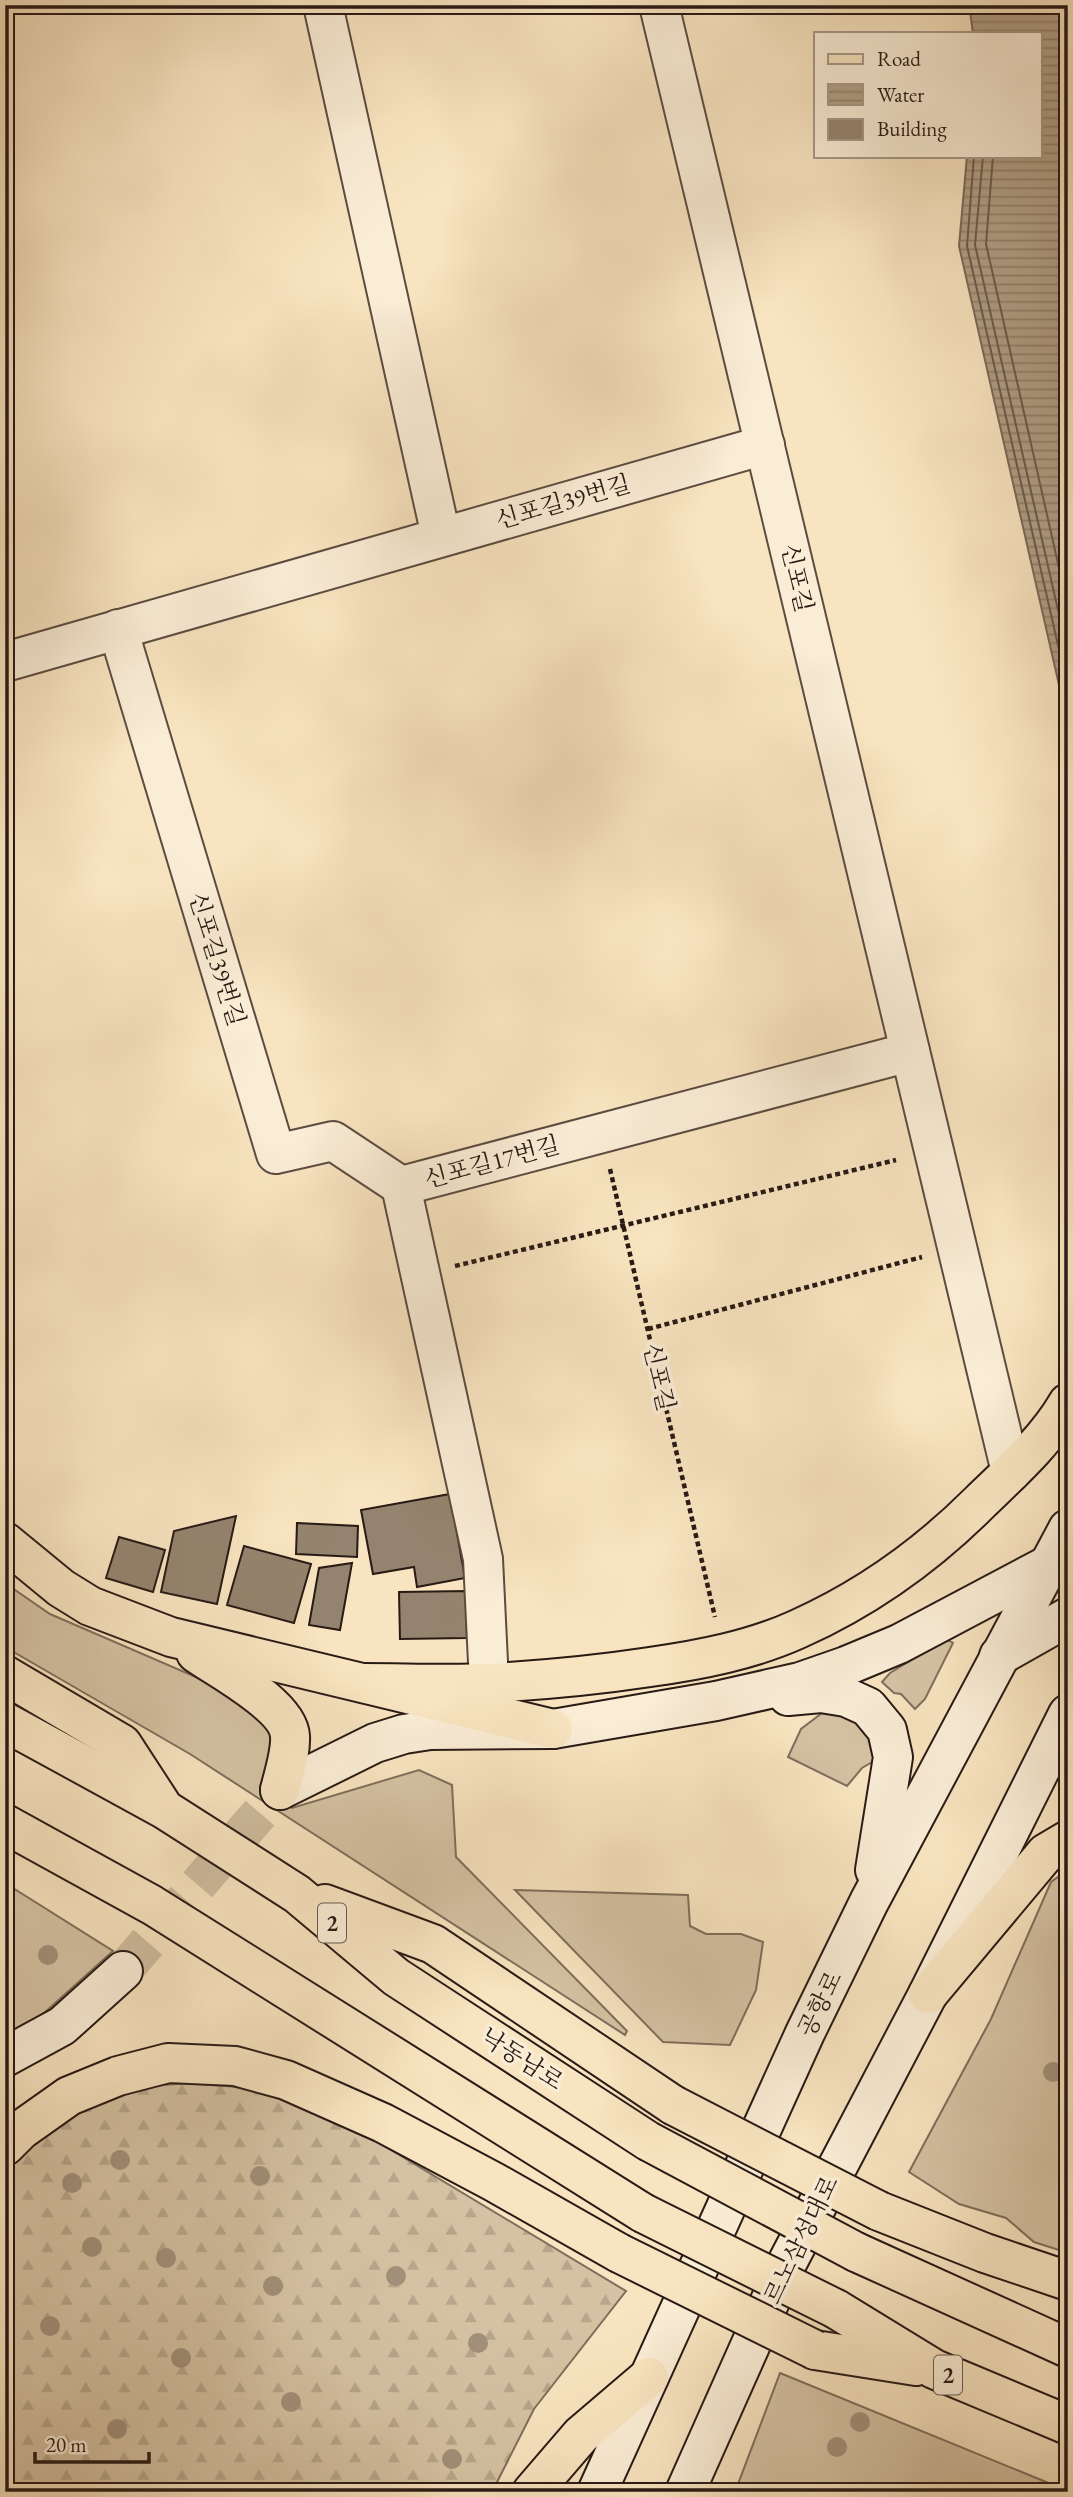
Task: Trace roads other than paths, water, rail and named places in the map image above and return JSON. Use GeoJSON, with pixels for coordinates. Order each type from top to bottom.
{"type":"FeatureCollection","features":[{"type":"Feature","properties":{"kind":"main road"},"geometry":{"type":"LineString","coordinates":[[364,1683],[489,1683],[597,1675],[693,1661],[724,1654],[797,1630],[874,1588],[920,1555],[964,1518],[1011,1472],[1068,1403]]}},
{"type":"Feature","properties":{"kind":"main road"},"geometry":{"type":"LineString","coordinates":[[11,1549],[61,1588],[90,1606],[171,1637],[553,1729]]}},
{"type":"Feature","properties":{"kind":"main road"},"geometry":{"type":"LineString","coordinates":[[171,1637],[255,1692],[282,1716],[290,1735],[280,1790]]}},
{"type":"Feature","properties":{"kind":"main road"},"geometry":{"type":"LineString","coordinates":[[5,1675],[122,1744],[164,1809]]}},
{"type":"Feature","properties":{"kind":"main road","name":"낙동남로"},"geometry":{"type":"LineString","coordinates":[[5,1722],[164,1809],[297,1894],[396,1977],[648,2141],[856,2252],[1068,2348]]}},
{"type":"Feature","properties":{"kind":"main road","name":"2"},"geometry":{"type":"LineString","coordinates":[[5,1824],[152,1905],[643,2213],[836,2309],[934,2369],[1068,2425]]}},
{"type":"Feature","properties":{"kind":"main road"},"geometry":{"type":"LineString","coordinates":[[928,1994],[1046,1853],[1068,1840]]}},
{"type":"Feature","properties":{"kind":"main road"},"geometry":{"type":"LineString","coordinates":[[297,1894],[433,1944],[673,2105],[879,2211],[985,2253],[1068,2281]]}},
{"type":"Feature","properties":{"kind":"main road"},"geometry":{"type":"LineString","coordinates":[[5,2146],[21,2130],[69,2096],[118,2076],[168,2063],[234,2066],[286,2080],[383,2123],[619,2253],[815,2350],[934,2369]]}},
{"type":"Feature","properties":{"kind":"main road"},"geometry":{"type":"LineString","coordinates":[[533,2492],[581,2435],[649,2377]]}},
{"type":"Feature","properties":{"kind":"street"},"geometry":{"type":"LineString","coordinates":[[323,5],[442,536]]}},
{"type":"Feature","properties":{"kind":"street","name":"신포길"},"geometry":{"type":"LineString","coordinates":[[659,5],[1011,1472]]}},
{"type":"Feature","properties":{"kind":"street","name":"신포길39번길"},"geometry":{"type":"LineString","coordinates":[[5,662],[765,445]]}},
{"type":"Feature","properties":{"kind":"street","name":"신포길39번길"},"geometry":{"type":"LineString","coordinates":[[118,629],[276,1154],[333,1141],[401,1186]]}},
{"type":"Feature","properties":{"kind":"street","name":"신포길17번길"},"geometry":{"type":"LineString","coordinates":[[489,1683],[483,1559],[401,1186],[911,1052]]}},
{"type":"Feature","properties":{"kind":"street","name":"공항로"},"geometry":{"type":"LineString","coordinates":[[597,2492],[805,2033],[869,1902],[999,1656],[1058,1559],[1068,1529]]}},
{"type":"Feature","properties":{"kind":"street"},"geometry":{"type":"LineString","coordinates":[[280,1790],[374,1743],[404,1734],[430,1730],[553,1729],[716,1701],[800,1682],[899,1644],[1058,1559]]}},
{"type":"Feature","properties":{"kind":"street"},"geometry":{"type":"LineString","coordinates":[[999,1656],[1068,1617]]}},
{"type":"Feature","properties":{"kind":"street"},"geometry":{"type":"LineString","coordinates":[[716,1701],[821,1693],[846,1698],[868,1707],[878,1717],[887,1730],[893,1757],[869,1902]]}},
{"type":"Feature","properties":{"kind":"street"},"geometry":{"type":"LineString","coordinates":[[928,1994],[1068,1714]]}},
{"type":"Feature","properties":{"kind":"street"},"geometry":{"type":"LineString","coordinates":[[5,2057],[62,2026],[123,1971]]}},
{"type":"Feature","properties":{"kind":"street","name":"르노삼성대로"},"geometry":{"type":"LineString","coordinates":[[685,2492],[787,2263],[928,1994]]}},
{"type":"Feature","properties":{"kind":"water"},"geometry":{"type":"Polygon","coordinates":[[[969,5],[1068,5],[1068,710],[1059,685],[959,246],[967,158],[1042,158],[1042,32],[973,32],[969,5]]]}},
{"type":"Feature","properties":{"kind":"tunnel"},"geometry":{"type":"LineString","coordinates":[[123,1971],[280,1790]]}}]}
